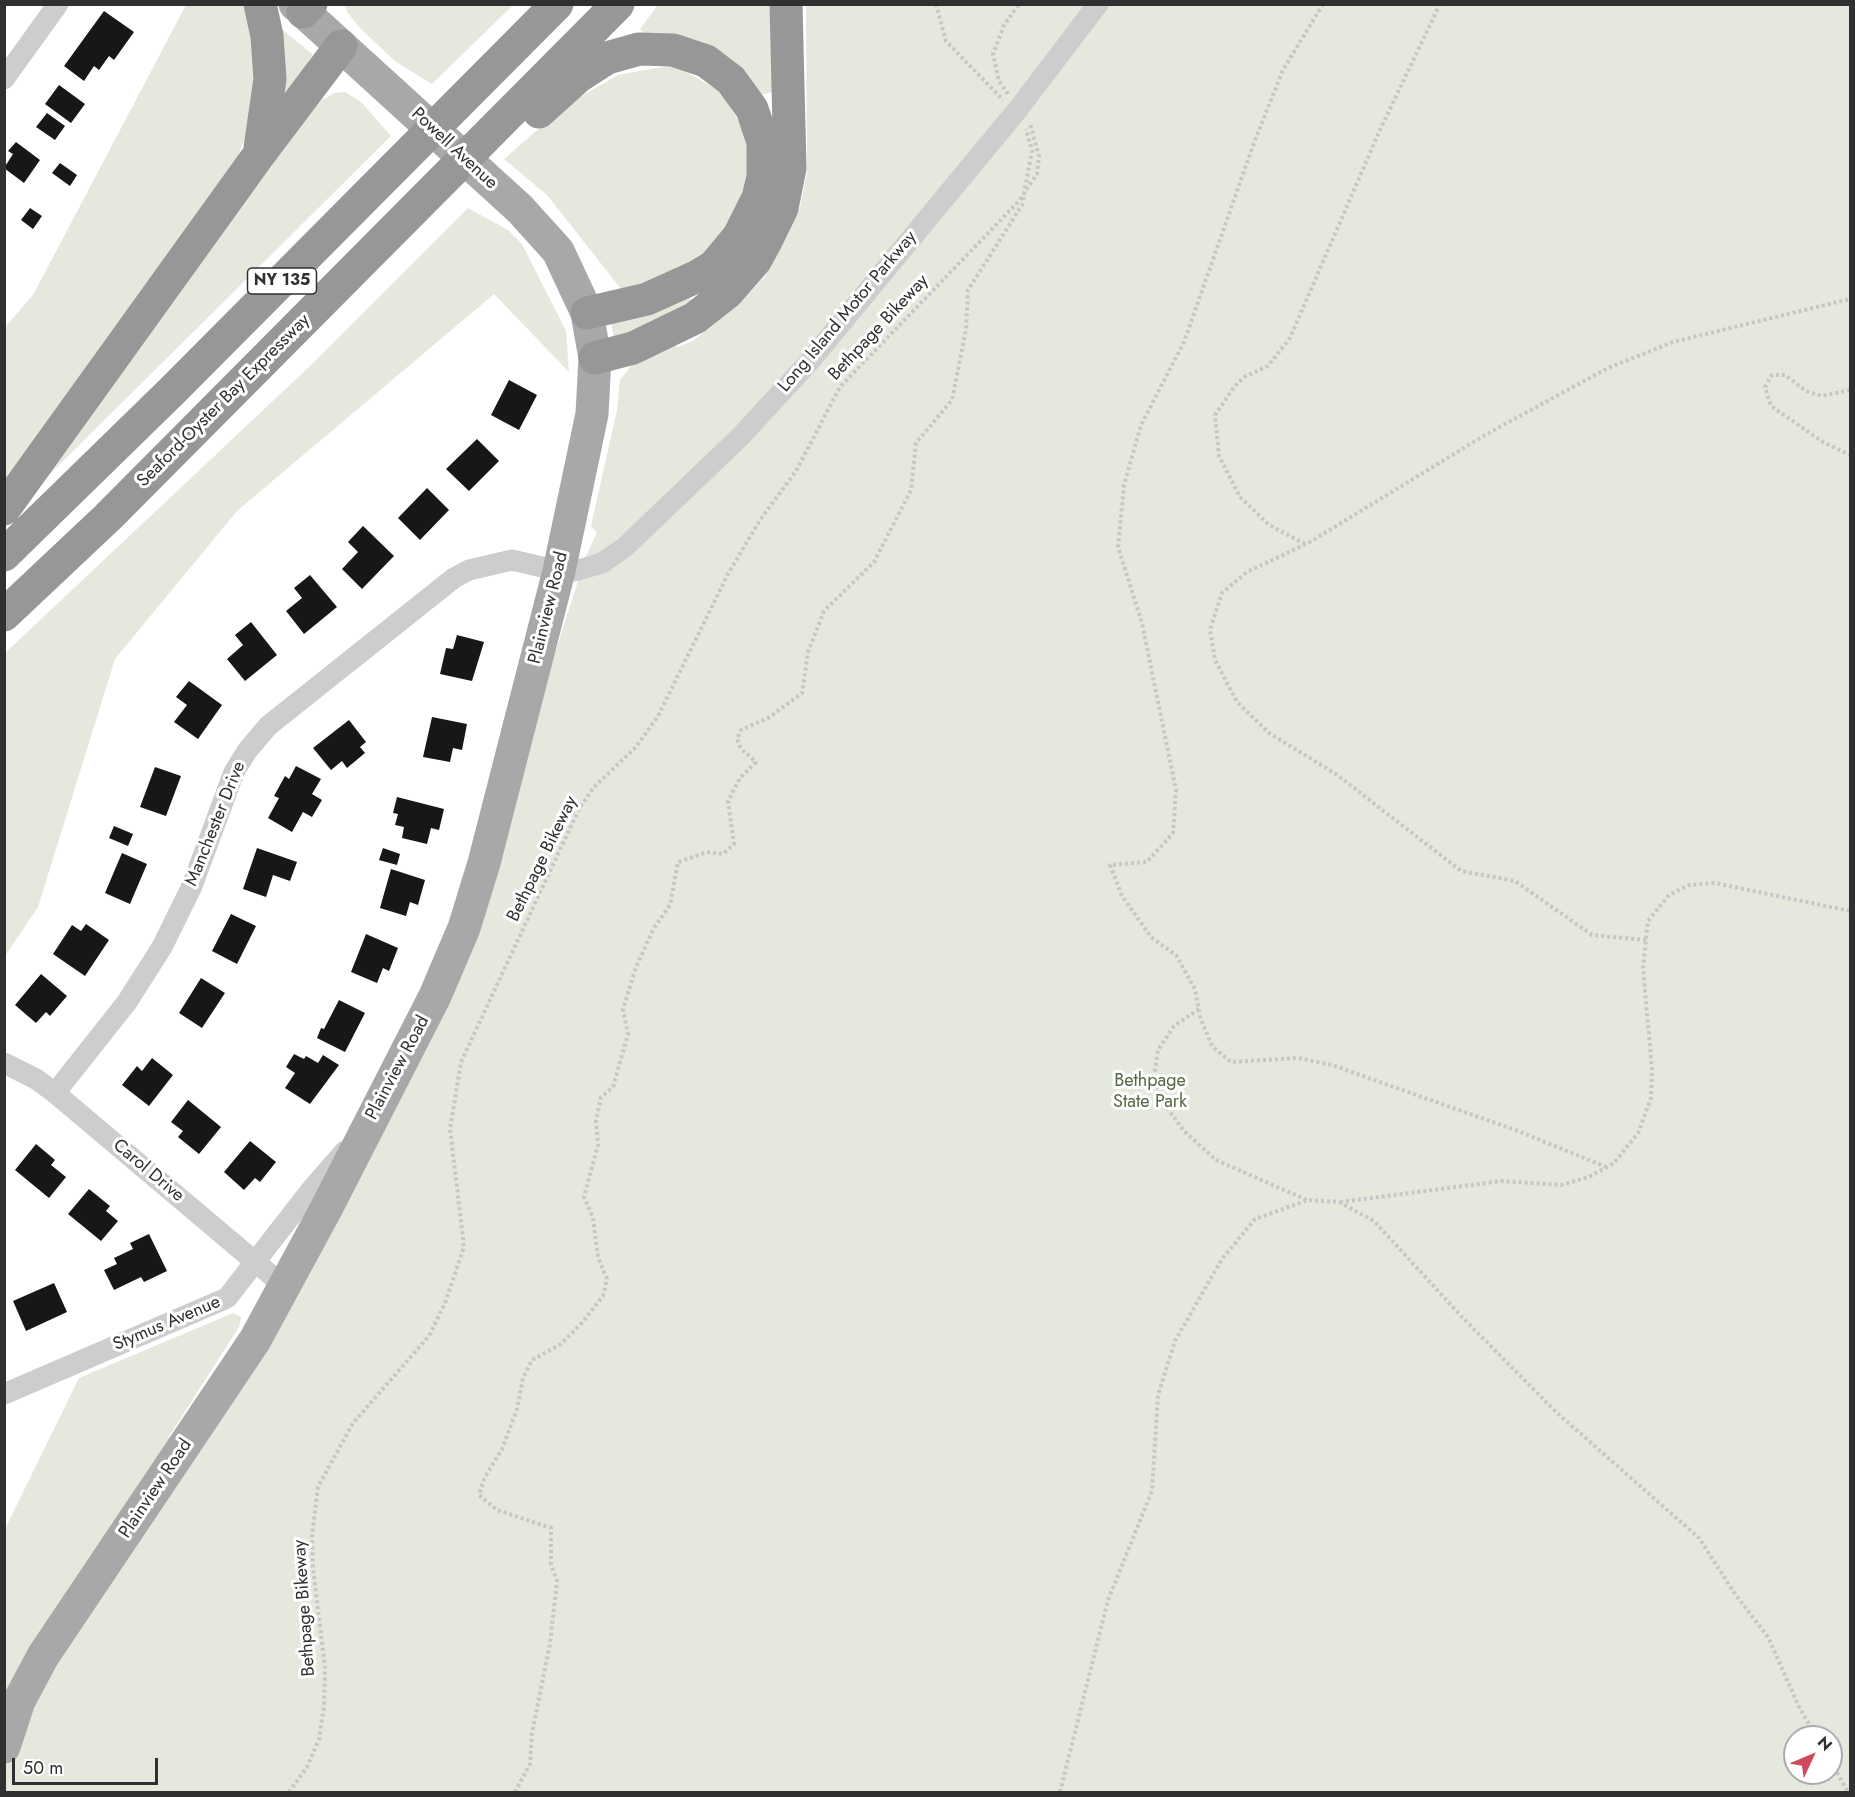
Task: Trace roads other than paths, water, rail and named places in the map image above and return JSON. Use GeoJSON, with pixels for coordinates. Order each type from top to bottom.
{"type":"FeatureCollection","features":[{"type":"Feature","properties":{"kind":"highway"},"geometry":{"type":"LineString","coordinates":[[258,156],[266,122],[270,79],[267,36],[260,4]]}},
{"type":"Feature","properties":{"kind":"highway","name":"NY 135"},"geometry":{"type":"LineString","coordinates":[[4,555],[172,392],[557,4]]}},
{"type":"Feature","properties":{"kind":"highway","name":"Seaford-Oyster Bay Expressway"},"geometry":{"type":"LineString","coordinates":[[4,615],[108,516],[618,4]]}},
{"type":"Feature","properties":{"kind":"highway"},"geometry":{"type":"LineString","coordinates":[[595,358],[633,348],[694,318],[728,292],[755,261],[765,243],[782,208],[790,168],[786,4]]}},
{"type":"Feature","properties":{"kind":"highway"},"geometry":{"type":"LineString","coordinates":[[4,509],[258,156],[341,46]]}},
{"type":"Feature","properties":{"kind":"highway"},"geometry":{"type":"LineString","coordinates":[[429,194],[544,109],[579,76],[607,58],[639,49],[673,50],[690,54],[718,69],[731,80],[752,109],[763,142],[763,177],[750,217],[727,252],[698,276],[647,299],[587,313]]}},
{"type":"Feature","properties":{"kind":"main road","name":"Powell Avenue"},"geometry":{"type":"LineString","coordinates":[[303,7],[341,46],[519,209],[558,251],[587,313]]}},
{"type":"Feature","properties":{"kind":"main road","name":"Plainview Road"},"geometry":{"type":"LineString","coordinates":[[5,1742],[19,1701],[43,1656],[207,1414],[285,1287],[435,996],[464,928],[484,863],[559,572],[592,414],[595,358],[587,313]]}},
{"type":"Feature","properties":{"kind":"street"},"geometry":{"type":"LineString","coordinates":[[4,79],[58,4]]}},
{"type":"Feature","properties":{"kind":"street","name":"Long Island Motor Parkway"},"geometry":{"type":"LineString","coordinates":[[559,572],[575,571],[602,563],[625,547],[740,437],[809,362],[1017,110],[1098,4]]}},
{"type":"Feature","properties":{"kind":"street","name":"Manchester Drive"},"geometry":{"type":"LineString","coordinates":[[55,1093],[127,1002],[162,947],[192,885],[234,772],[247,751],[268,726],[441,588],[469,570],[512,560],[559,572]]}},
{"type":"Feature","properties":{"kind":"street","name":"Carol Drive"},"geometry":{"type":"LineString","coordinates":[[4,1063],[27,1073],[55,1093],[285,1287]]}},
{"type":"Feature","properties":{"kind":"street","name":"Stymus Avenue"},"geometry":{"type":"LineString","coordinates":[[4,1394],[227,1298],[311,1190],[366,1129]]}},
{"type":"Feature","properties":{"kind":"park label","name":"Bethpage State Park"},"geometry":{"type":"Point","coordinates":[1150,1092]}}]}
